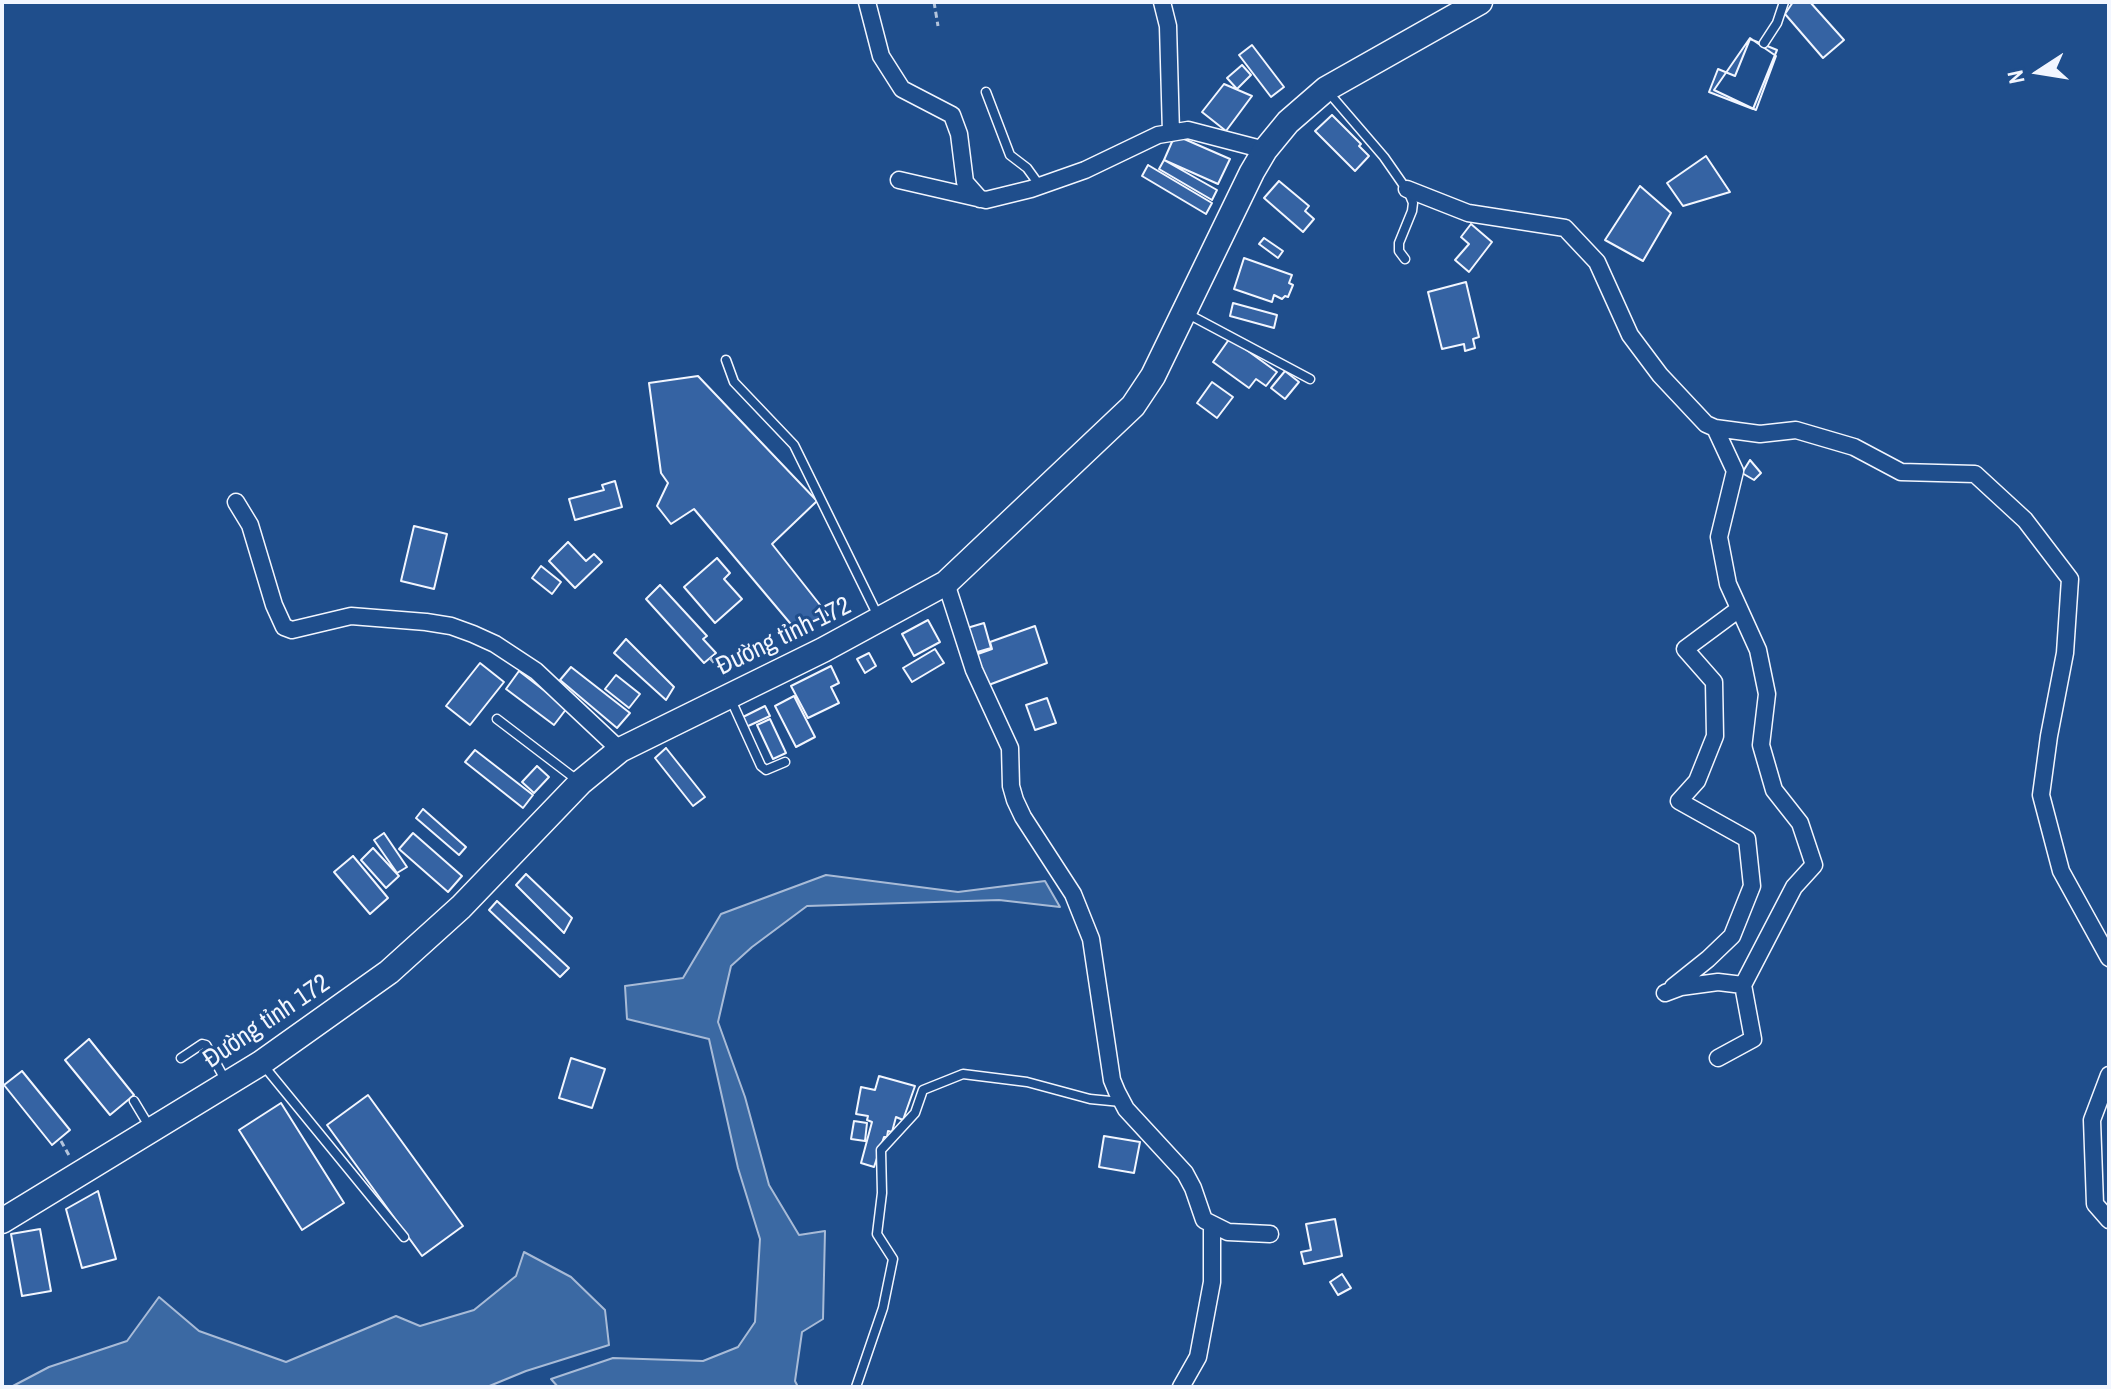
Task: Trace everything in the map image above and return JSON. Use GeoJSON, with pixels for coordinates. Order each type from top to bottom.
{"type":"FeatureCollection","features":[{"type":"Feature","properties":{"kind":"main road","name":"Đường tỉnh 172"},"geometry":{"type":"LineString","coordinates":[[2,1221],[261,1063],[377,981],[425,942],[581,782],[620,750],[880,620],[946,583],[1133,406],[1153,376],[1265,150],[1303,108],[1326,89],[1480,2]]}},
{"type":"Feature","properties":{"kind":"street"},"geometry":{"type":"LineString","coordinates":[[867,2],[881,56],[902,89],[952,115],[959,134],[965,182],[980,199]]}},
{"type":"Feature","properties":{"kind":"street"},"geometry":{"type":"LineString","coordinates":[[1162,2],[1168,26],[1171,133]]}},
{"type":"Feature","properties":{"kind":"street"},"geometry":{"type":"LineString","coordinates":[[899,180],[980,199],[1000,198],[1085,170],[1158,135],[1188,130],[1265,150]]}},
{"type":"Feature","properties":{"kind":"street"},"geometry":{"type":"LineString","coordinates":[[1407,189],[1468,213],[1565,228],[1597,262],[1630,335],[1660,375],[1706,424],[1760,434],[1796,430],[1854,447],[1901,472],[1975,474],[2025,520],[2070,579],[2065,653],[2041,795],[2061,871],[2109,958]]}},
{"type":"Feature","properties":{"kind":"street"},"geometry":{"type":"LineString","coordinates":[[1715,428],[1735,471],[1719,537],[1728,584],[1758,650],[1767,694],[1761,745],[1774,790],[1800,823],[1814,865],[1794,887],[1743,985],[1753,1039],[1718,1058]]}},
{"type":"Feature","properties":{"kind":"street"},"geometry":{"type":"LineString","coordinates":[[236,502],[250,525],[274,605],[284,627],[292,630],[351,616],[439,624],[473,634],[495,644],[536,671],[620,750]]}},
{"type":"Feature","properties":{"kind":"street"},"geometry":{"type":"LineString","coordinates":[[946,583],[970,659],[1010,748],[1011,786],[1015,800],[1073,894],[1091,939],[1112,1080],[1122,1102],[1185,1173],[1204,1220],[1228,1232],[1270,1234]]}},
{"type":"Feature","properties":{"kind":"street"},"geometry":{"type":"LineString","coordinates":[[1739,609],[1685,649],[1714,682],[1715,736],[1697,781],[1679,801],[1747,839],[1752,886],[1732,936],[1665,993],[1681,987],[1718,982],[1743,985]]}},
{"type":"Feature","properties":{"kind":"street"},"geometry":{"type":"LineString","coordinates":[[2109,1075],[2092,1120],[2095,1204],[2109,1220]]}},
{"type":"Feature","properties":{"kind":"street"},"geometry":{"type":"LineString","coordinates":[[1181,1387],[1198,1357],[1212,1282],[1212,1226]]}},
{"type":"Feature","properties":{"kind":"lane"},"geometry":{"type":"LineString","coordinates":[[1764,43],[1777,23],[1784,2]]}},
{"type":"Feature","properties":{"kind":"lane"},"geometry":{"type":"LineString","coordinates":[[1326,89],[1365,133],[1407,189],[1413,203],[1412,211],[1399,243],[1399,251],[1405,259]]}},
{"type":"Feature","properties":{"kind":"lane"},"geometry":{"type":"LineString","coordinates":[[986,92],[1010,155],[1027,168],[1040,186]]}},
{"type":"Feature","properties":{"kind":"lane"},"geometry":{"type":"LineString","coordinates":[[1184,312],[1310,379]]}},
{"type":"Feature","properties":{"kind":"lane"},"geometry":{"type":"LineString","coordinates":[[726,360],[734,382],[794,445],[880,620]]}},
{"type":"Feature","properties":{"kind":"lane"},"geometry":{"type":"LineString","coordinates":[[729,696],[761,766],[766,770],[785,762]]}},
{"type":"Feature","properties":{"kind":"lane"},"geometry":{"type":"LineString","coordinates":[[497,719],[581,782]]}},
{"type":"Feature","properties":{"kind":"lane"},"geometry":{"type":"LineString","coordinates":[[181,1058],[202,1044],[206,1045],[227,1083]]}},
{"type":"Feature","properties":{"kind":"lane"},"geometry":{"type":"LineString","coordinates":[[261,1063],[404,1237]]}},
{"type":"Feature","properties":{"kind":"lane"},"geometry":{"type":"LineString","coordinates":[[856,1387],[883,1308],[893,1259],[877,1234],[882,1193],[881,1150],[915,1113],[923,1090],[963,1074],[1027,1082],[1090,1099],[1122,1102]]}},
{"type":"Feature","properties":{"kind":"lane"},"geometry":{"type":"LineString","coordinates":[[134,1101],[151,1131]]}},
{"type":"Feature","properties":{"kind":"path"},"geometry":{"type":"LineString","coordinates":[[934,2],[938,26]]}},
{"type":"Feature","properties":{"kind":"water"},"geometry":{"type":"Polygon","coordinates":[[[826,875],[958,892],[1045,881],[1060,907],[999,900],[807,906],[731,966],[718,1022],[745,1097],[769,1185],[799,1235],[825,1231],[823,1319],[802,1332],[795,1381],[798,1387],[558,1387],[551,1379],[613,1358],[703,1361],[738,1347],[755,1322],[760,1239],[738,1168],[709,1039],[627,1019],[625,986],[683,978],[721,914],[826,875]]]}},
{"type":"Feature","properties":{"kind":"water"},"geometry":{"type":"Polygon","coordinates":[[[524,1252],[571,1277],[605,1310],[609,1345],[526,1371],[487,1387],[11,1387],[49,1367],[127,1341],[159,1297],[199,1331],[286,1362],[396,1316],[420,1326],[474,1310],[516,1276],[524,1252]]]}},
{"type":"Feature","properties":{"kind":"building"},"geometry":{"type":"Polygon","coordinates":[[[1793,2],[1810,2],[1844,40],[1823,58],[1785,14],[1793,2]]]}},
{"type":"Feature","properties":{"kind":"building"},"geometry":{"type":"Polygon","coordinates":[[[1750,38],[1776,56],[1756,110],[1714,90],[1750,38]]]}},
{"type":"Feature","properties":{"kind":"building"},"geometry":{"type":"Polygon","coordinates":[[[1750,39],[1777,50],[1753,109],[1709,92],[1718,69],[1735,76],[1750,39]]]}},
{"type":"Feature","properties":{"kind":"building"},"geometry":{"type":"Polygon","coordinates":[[[1252,45],[1284,87],[1271,97],[1239,55],[1252,45]]]}},
{"type":"Feature","properties":{"kind":"building"},"geometry":{"type":"Polygon","coordinates":[[[1242,65],[1251,75],[1237,89],[1227,78],[1242,65]]]}},
{"type":"Feature","properties":{"kind":"building"},"geometry":{"type":"Polygon","coordinates":[[[1224,84],[1252,96],[1226,131],[1202,112],[1224,84]]]}},
{"type":"Feature","properties":{"kind":"building"},"geometry":{"type":"Polygon","coordinates":[[[1332,115],[1369,156],[1355,171],[1315,131],[1332,115]]]}},
{"type":"Feature","properties":{"kind":"building"},"geometry":{"type":"Polygon","coordinates":[[[1175,135],[1230,159],[1218,184],[1164,160],[1175,135]]]}},
{"type":"Feature","properties":{"kind":"building"},"geometry":{"type":"Polygon","coordinates":[[[1706,156],[1730,192],[1683,206],[1667,183],[1706,156]]]}},
{"type":"Feature","properties":{"kind":"building"},"geometry":{"type":"Polygon","coordinates":[[[1164,160],[1217,190],[1212,200],[1159,169],[1164,160]]]}},
{"type":"Feature","properties":{"kind":"building"},"geometry":{"type":"Polygon","coordinates":[[[1148,165],[1212,203],[1206,214],[1142,176],[1148,165]]]}},
{"type":"Feature","properties":{"kind":"building"},"geometry":{"type":"Polygon","coordinates":[[[1279,181],[1309,206],[1305,211],[1314,219],[1303,232],[1264,198],[1279,181]]]}},
{"type":"Feature","properties":{"kind":"building"},"geometry":{"type":"Polygon","coordinates":[[[1640,186],[1671,213],[1643,261],[1605,240],[1640,186]]]}},
{"type":"Feature","properties":{"kind":"building"},"geometry":{"type":"Polygon","coordinates":[[[1471,224],[1492,242],[1469,272],[1455,260],[1469,244],[1461,237],[1471,224]]]}},
{"type":"Feature","properties":{"kind":"building"},"geometry":{"type":"Polygon","coordinates":[[[1264,238],[1283,251],[1278,258],[1259,244],[1264,238]]]}},
{"type":"Feature","properties":{"kind":"building"},"geometry":{"type":"Polygon","coordinates":[[[1244,258],[1292,275],[1289,283],[1293,285],[1288,297],[1282,299],[1274,295],[1272,302],[1234,289],[1244,258]]]}},
{"type":"Feature","properties":{"kind":"building"},"geometry":{"type":"Polygon","coordinates":[[[1466,282],[1479,337],[1473,339],[1475,348],[1465,351],[1464,344],[1442,349],[1428,292],[1466,282]]]}},
{"type":"Feature","properties":{"kind":"building"},"geometry":{"type":"Polygon","coordinates":[[[1233,303],[1277,315],[1274,328],[1230,316],[1233,303]]]}},
{"type":"Feature","properties":{"kind":"building"},"geometry":{"type":"Polygon","coordinates":[[[1230,338],[1277,372],[1266,386],[1256,379],[1249,388],[1213,362],[1230,338]]]}},
{"type":"Feature","properties":{"kind":"building"},"geometry":{"type":"Polygon","coordinates":[[[1285,371],[1299,382],[1285,399],[1271,388],[1285,371]]]}},
{"type":"Feature","properties":{"kind":"building"},"geometry":{"type":"Polygon","coordinates":[[[698,376],[817,501],[772,544],[828,615],[795,629],[694,509],[671,524],[657,506],[668,483],[661,473],[649,383],[698,376]]]}},
{"type":"Feature","properties":{"kind":"building"},"geometry":{"type":"Polygon","coordinates":[[[1212,382],[1233,397],[1217,418],[1197,403],[1212,382]]]}},
{"type":"Feature","properties":{"kind":"building"},"geometry":{"type":"Polygon","coordinates":[[[1750,460],[1761,473],[1754,480],[1742,473],[1750,460]]]}},
{"type":"Feature","properties":{"kind":"building"},"geometry":{"type":"Polygon","coordinates":[[[615,481],[622,507],[575,520],[569,499],[604,490],[602,485],[615,481]]]}},
{"type":"Feature","properties":{"kind":"building"},"geometry":{"type":"Polygon","coordinates":[[[414,526],[447,534],[434,589],[401,581],[414,526]]]}},
{"type":"Feature","properties":{"kind":"building"},"geometry":{"type":"Polygon","coordinates":[[[568,542],[586,561],[594,554],[602,562],[575,588],[549,561],[568,542]]]}},
{"type":"Feature","properties":{"kind":"building"},"geometry":{"type":"Polygon","coordinates":[[[717,558],[730,573],[724,579],[742,599],[715,623],[684,587],[717,558]]]}},
{"type":"Feature","properties":{"kind":"building"},"geometry":{"type":"Polygon","coordinates":[[[541,566],[561,582],[552,594],[532,578],[541,566]]]}},
{"type":"Feature","properties":{"kind":"building"},"geometry":{"type":"Polygon","coordinates":[[[660,585],[707,636],[703,639],[716,653],[704,663],[646,599],[660,585]]]}},
{"type":"Feature","properties":{"kind":"building"},"geometry":{"type":"Polygon","coordinates":[[[928,620],[940,642],[914,656],[902,634],[928,620]]]}},
{"type":"Feature","properties":{"kind":"building"},"geometry":{"type":"Polygon","coordinates":[[[984,623],[991,648],[974,653],[967,628],[984,623]]]}},
{"type":"Feature","properties":{"kind":"building"},"geometry":{"type":"Polygon","coordinates":[[[1035,626],[1047,663],[986,686],[975,655],[992,649],[990,642],[1035,626]]]}},
{"type":"Feature","properties":{"kind":"building"},"geometry":{"type":"Polygon","coordinates":[[[626,639],[674,687],[666,700],[614,653],[626,639]]]}},
{"type":"Feature","properties":{"kind":"building"},"geometry":{"type":"Polygon","coordinates":[[[935,649],[944,663],[912,682],[903,668],[935,649]]]}},
{"type":"Feature","properties":{"kind":"building"},"geometry":{"type":"Polygon","coordinates":[[[869,653],[876,666],[865,673],[857,659],[869,653]]]}},
{"type":"Feature","properties":{"kind":"building"},"geometry":{"type":"Polygon","coordinates":[[[480,663],[504,682],[470,725],[446,706],[480,663]]]}},
{"type":"Feature","properties":{"kind":"building"},"geometry":{"type":"Polygon","coordinates":[[[831,666],[839,683],[831,687],[839,703],[808,718],[791,686],[831,666]]]}},
{"type":"Feature","properties":{"kind":"building"},"geometry":{"type":"Polygon","coordinates":[[[571,667],[630,713],[617,728],[560,680],[571,667]]]}},
{"type":"Feature","properties":{"kind":"building"},"geometry":{"type":"Polygon","coordinates":[[[519,671],[567,708],[554,725],[506,689],[519,671]]]}},
{"type":"Feature","properties":{"kind":"building"},"geometry":{"type":"Polygon","coordinates":[[[616,675],[640,694],[629,708],[605,689],[616,675]]]}},
{"type":"Feature","properties":{"kind":"building"},"geometry":{"type":"Polygon","coordinates":[[[794,696],[815,737],[796,747],[775,706],[794,696]]]}},
{"type":"Feature","properties":{"kind":"building"},"geometry":{"type":"Polygon","coordinates":[[[1047,698],[1056,723],[1035,730],[1026,705],[1047,698]]]}},
{"type":"Feature","properties":{"kind":"building"},"geometry":{"type":"Polygon","coordinates":[[[765,706],[770,716],[746,727],[741,718],[765,706]]]}},
{"type":"Feature","properties":{"kind":"building"},"geometry":{"type":"Polygon","coordinates":[[[770,719],[786,753],[773,759],[757,725],[770,719]]]}},
{"type":"Feature","properties":{"kind":"building"},"geometry":{"type":"Polygon","coordinates":[[[666,748],[705,797],[693,806],[655,758],[666,748]]]}},
{"type":"Feature","properties":{"kind":"building"},"geometry":{"type":"Polygon","coordinates":[[[475,750],[533,795],[523,808],[465,762],[475,750]]]}},
{"type":"Feature","properties":{"kind":"building"},"geometry":{"type":"Polygon","coordinates":[[[537,766],[549,777],[534,793],[522,782],[537,766]]]}},
{"type":"Feature","properties":{"kind":"building"},"geometry":{"type":"Polygon","coordinates":[[[423,809],[466,847],[459,855],[416,818],[423,809]]]}},
{"type":"Feature","properties":{"kind":"building"},"geometry":{"type":"Polygon","coordinates":[[[384,833],[407,867],[397,873],[374,840],[384,833]]]}},
{"type":"Feature","properties":{"kind":"building"},"geometry":{"type":"Polygon","coordinates":[[[413,833],[462,876],[448,892],[399,849],[413,833]]]}},
{"type":"Feature","properties":{"kind":"building"},"geometry":{"type":"Polygon","coordinates":[[[373,848],[399,876],[386,888],[361,860],[373,848]]]}},
{"type":"Feature","properties":{"kind":"building"},"geometry":{"type":"Polygon","coordinates":[[[353,856],[388,898],[370,914],[334,872],[353,856]]]}},
{"type":"Feature","properties":{"kind":"building"},"geometry":{"type":"Polygon","coordinates":[[[526,874],[572,918],[564,933],[516,885],[526,874]]]}},
{"type":"Feature","properties":{"kind":"building"},"geometry":{"type":"Polygon","coordinates":[[[497,901],[569,968],[560,977],[489,910],[497,901]]]}},
{"type":"Feature","properties":{"kind":"building"},"geometry":{"type":"Polygon","coordinates":[[[89,1039],[134,1095],[110,1115],[65,1060],[89,1039]]]}},
{"type":"Feature","properties":{"kind":"building"},"geometry":{"type":"Polygon","coordinates":[[[571,1058],[605,1069],[592,1108],[559,1098],[571,1058]]]}},
{"type":"Feature","properties":{"kind":"building"},"geometry":{"type":"Polygon","coordinates":[[[22,1071],[70,1130],[52,1145],[4,1085],[22,1071]]]}},
{"type":"Feature","properties":{"kind":"building"},"geometry":{"type":"Polygon","coordinates":[[[879,1076],[915,1086],[903,1120],[896,1117],[892,1132],[888,1131],[887,1137],[884,1137],[874,1167],[861,1163],[872,1122],[867,1120],[868,1116],[856,1114],[861,1087],[875,1090],[879,1076]]]}},
{"type":"Feature","properties":{"kind":"building"},"geometry":{"type":"Polygon","coordinates":[[[368,1095],[463,1226],[422,1256],[327,1125],[368,1095]]]}},
{"type":"Feature","properties":{"kind":"building"},"geometry":{"type":"Polygon","coordinates":[[[281,1103],[344,1203],[302,1230],[239,1130],[281,1103]]]}},
{"type":"Feature","properties":{"kind":"building"},"geometry":{"type":"Polygon","coordinates":[[[854,1121],[867,1123],[865,1141],[851,1139],[854,1121]]]}},
{"type":"Feature","properties":{"kind":"building"},"geometry":{"type":"Polygon","coordinates":[[[1104,1136],[1140,1142],[1134,1173],[1099,1167],[1104,1136]]]}},
{"type":"Feature","properties":{"kind":"building"},"geometry":{"type":"Polygon","coordinates":[[[98,1191],[116,1259],[82,1268],[66,1209],[98,1191]]]}},
{"type":"Feature","properties":{"kind":"building"},"geometry":{"type":"Polygon","coordinates":[[[1335,1219],[1342,1256],[1304,1264],[1301,1252],[1311,1250],[1306,1224],[1335,1219]]]}},
{"type":"Feature","properties":{"kind":"building"},"geometry":{"type":"Polygon","coordinates":[[[40,1229],[51,1291],[22,1296],[11,1234],[40,1229]]]}},
{"type":"Feature","properties":{"kind":"building"},"geometry":{"type":"Polygon","coordinates":[[[1342,1274],[1351,1288],[1338,1295],[1330,1282],[1342,1274]]]}}]}
